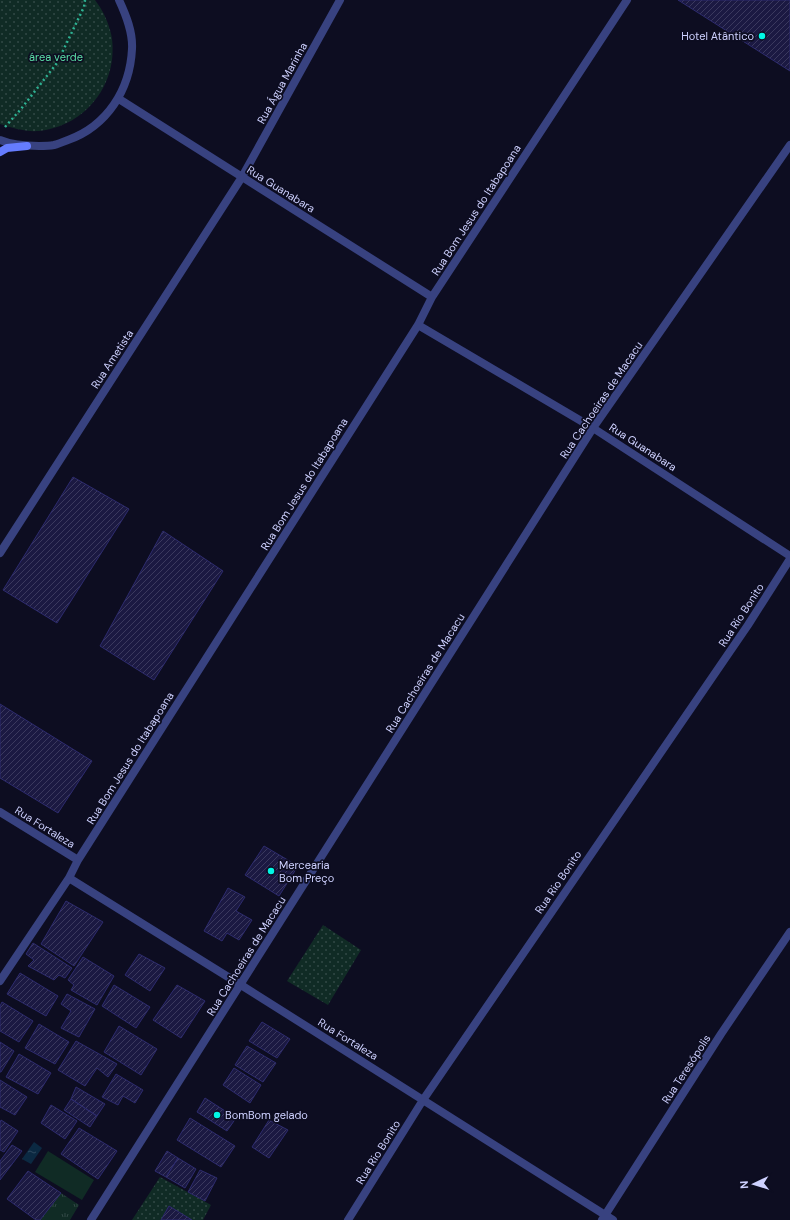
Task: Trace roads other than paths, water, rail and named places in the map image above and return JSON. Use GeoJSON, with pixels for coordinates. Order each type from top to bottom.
{"type":"FeatureCollection","features":[{"type":"Feature","properties":{"kind":"street"},"geometry":{"type":"LineString","coordinates":[[0,152],[8,148],[54,145],[79,136],[102,120],[119,99],[129,75],[132,48],[129,22],[119,0]]}},
{"type":"Feature","properties":{"kind":"street","name":"Rua Água Marinha"},"geometry":{"type":"LineString","coordinates":[[242,177],[340,0]]}},
{"type":"Feature","properties":{"kind":"street","name":"Rua Bom Jesus do Itabapoana"},"geometry":{"type":"LineString","coordinates":[[0,981],[69,878],[78,860],[418,325],[432,297],[627,0]]}},
{"type":"Feature","properties":{"kind":"street","name":"Rua Guanabara"},"geometry":{"type":"LineString","coordinates":[[119,99],[432,297]]}},
{"type":"Feature","properties":{"kind":"street"},"geometry":{"type":"LineString","coordinates":[[0,140],[27,146]]}},
{"type":"Feature","properties":{"kind":"street","name":"Rua Cachoeiras de Macacu"},"geometry":{"type":"LineString","coordinates":[[92,1220],[593,428],[790,145]]}},
{"type":"Feature","properties":{"kind":"street","name":"Rua Ametista"},"geometry":{"type":"LineString","coordinates":[[0,552],[242,177]]}},
{"type":"Feature","properties":{"kind":"street","name":"Rua Guanabara"},"geometry":{"type":"LineString","coordinates":[[418,325],[593,428],[790,557]]}},
{"type":"Feature","properties":{"kind":"street","name":"Rua Rio Bonito"},"geometry":{"type":"LineString","coordinates":[[348,1220],[423,1100],[748,625],[790,557]]}},
{"type":"Feature","properties":{"kind":"street","name":"Rua Fortaleza"},"geometry":{"type":"LineString","coordinates":[[0,812],[78,860]]}},
{"type":"Feature","properties":{"kind":"street","name":"Rua Fortaleza"},"geometry":{"type":"LineString","coordinates":[[69,878],[241,984],[603,1217],[613,1220]]}},
{"type":"Feature","properties":{"kind":"street","name":"Rua Teresópolis"},"geometry":{"type":"LineString","coordinates":[[603,1217],[721,1034],[790,932]]}},
{"type":"Feature","properties":{"kind":"water"},"geometry":{"type":"Polygon","coordinates":[[[34,1142],[42,1148],[31,1164],[22,1159],[34,1142]]]}},
{"type":"Feature","properties":{"kind":"place","name":"Hotel Atântico"},"geometry":{"type":"Point","coordinates":[762,36]}},
{"type":"Feature","properties":{"kind":"place","name":"Mercearia Bom Preço"},"geometry":{"type":"Point","coordinates":[271,871]}},
{"type":"Feature","properties":{"kind":"place","name":"BomBom gelado"},"geometry":{"type":"Point","coordinates":[217,1115]}},
{"type":"Feature","properties":{"kind":"park label","name":"área verde"},"geometry":{"type":"Point","coordinates":[56,57]}}]}
